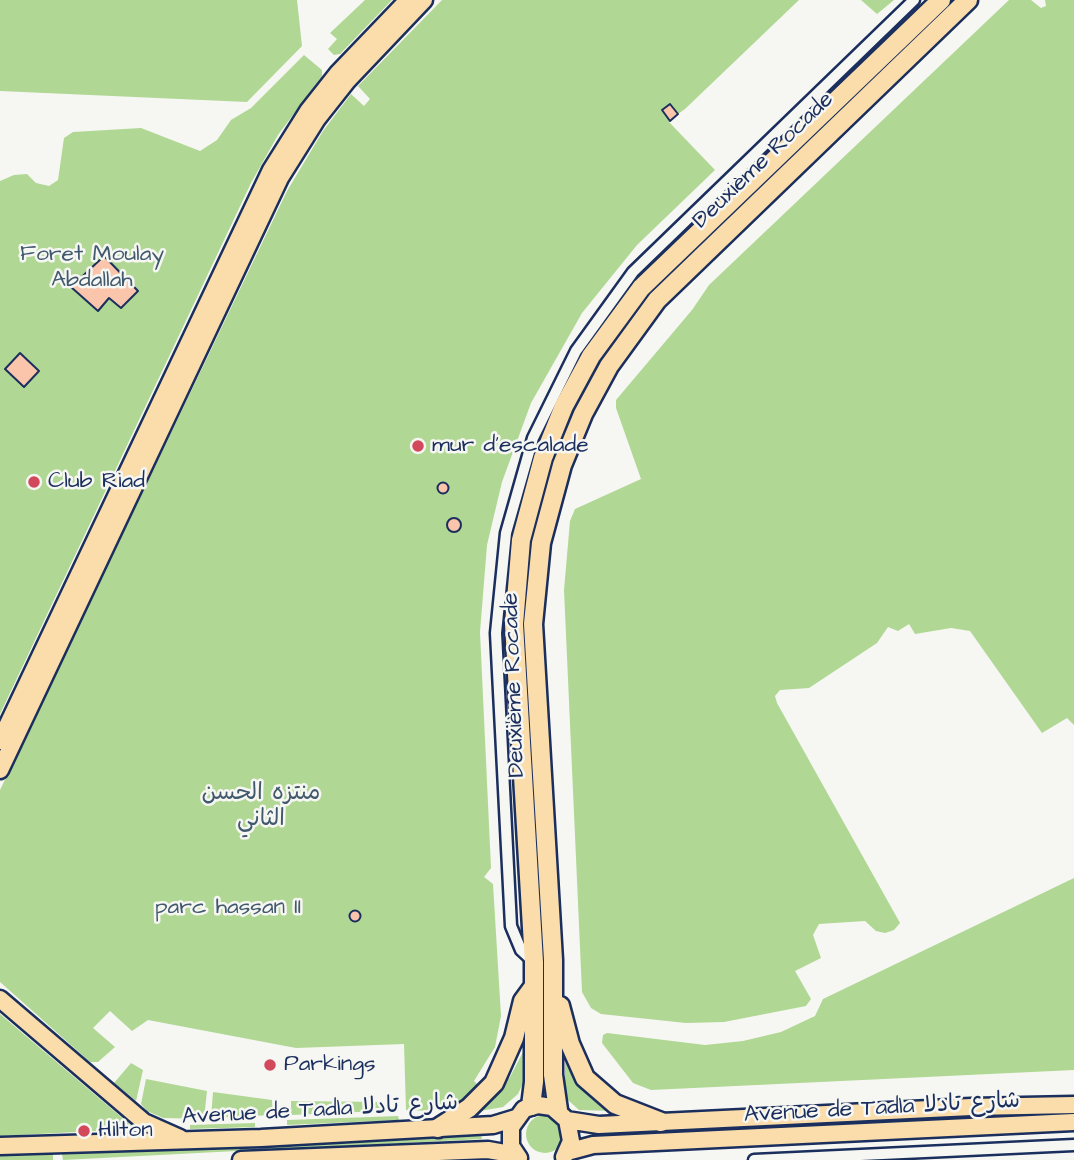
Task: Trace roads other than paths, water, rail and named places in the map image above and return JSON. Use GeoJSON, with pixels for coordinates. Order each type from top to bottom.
{"type":"FeatureCollection","features":[{"type":"Feature","properties":{"kind":"highway","name":"Deuxième Rocade"},"geometry":{"type":"LineString","coordinates":[[531,1106],[534,1082],[535,985],[514,624],[517,568],[525,522],[553,432],[591,356],[642,288],[941,0]]}},
{"type":"Feature","properties":{"kind":"highway","name":"Deuxième Rocade"},"geometry":{"type":"LineString","coordinates":[[563,1115],[553,1075],[554,989],[533,624],[537,570],[547,517],[572,439],[608,366],[639,321],[675,280],[968,0]]}},
{"type":"Feature","properties":{"kind":"highway"},"geometry":{"type":"LineString","coordinates":[[438,1128],[469,1108],[494,1083],[514,1038],[523,1001],[535,985]]}},
{"type":"Feature","properties":{"kind":"highway"},"geometry":{"type":"LineString","coordinates":[[554,989],[574,1056],[585,1078],[615,1104],[661,1122]]}},
{"type":"Feature","properties":{"kind":"main road"},"geometry":{"type":"LineString","coordinates":[[0,741],[271,170],[308,111],[338,72],[408,0]]}},
{"type":"Feature","properties":{"kind":"main road"},"geometry":{"type":"LineString","coordinates":[[0,770],[280,178],[311,129],[347,81],[424,0]]}},
{"type":"Feature","properties":{"kind":"main road"},"geometry":{"type":"LineString","coordinates":[[0,999],[144,1122],[189,1140]]}},
{"type":"Feature","properties":{"kind":"main road","name":"Avenue de Tadla شارع تادلا"},"geometry":{"type":"LineString","coordinates":[[531,1106],[545,1105],[563,1115],[592,1125],[957,1107],[1074,1105]]}},
{"type":"Feature","properties":{"kind":"main road"},"geometry":{"type":"LineString","coordinates":[[519,1157],[509,1136],[516,1118],[531,1106]]}},
{"type":"Feature","properties":{"kind":"main road"},"geometry":{"type":"LineString","coordinates":[[563,1115],[572,1136],[564,1156]]}},
{"type":"Feature","properties":{"kind":"main road","name":"Avenue de Tadla شارع تادلا"},"geometry":{"type":"LineString","coordinates":[[0,1146],[438,1128],[493,1125],[516,1118]]}},
{"type":"Feature","properties":{"kind":"main road","name":"Avenue de Tadla شارع تادلا"},"geometry":{"type":"LineString","coordinates":[[564,1156],[593,1145],[1074,1122]]}},
{"type":"Feature","properties":{"kind":"main road","name":"Avenue de Tadla شارع تادلا"},"geometry":{"type":"LineString","coordinates":[[241,1160],[488,1150],[519,1157]]}},
{"type":"Feature","properties":{"kind":"street"},"geometry":{"type":"LineString","coordinates":[[534,962],[521,950],[511,926],[496,633],[506,533],[533,438],[576,351],[633,272],[915,0]]}},
{"type":"Feature","properties":{"kind":"street"},"geometry":{"type":"LineString","coordinates":[[848,1133],[848,1158]]}},
{"type":"Feature","properties":{"kind":"street"},"geometry":{"type":"LineString","coordinates":[[754,1160],[848,1158],[1074,1145]]}},
{"type":"Feature","properties":{"kind":"place","name":"mur d'escalade"},"geometry":{"type":"Point","coordinates":[418,446]}},
{"type":"Feature","properties":{"kind":"place","name":"Club Riad"},"geometry":{"type":"Point","coordinates":[34,482]}},
{"type":"Feature","properties":{"kind":"place","name":"Parkings"},"geometry":{"type":"Point","coordinates":[270,1065]}},
{"type":"Feature","properties":{"kind":"place","name":"Hilton"},"geometry":{"type":"Point","coordinates":[84,1131]}},
{"type":"Feature","properties":{"kind":"park label","name":"Foret Moulay Abdallah"},"geometry":{"type":"Point","coordinates":[92,268]}},
{"type":"Feature","properties":{"kind":"park label","name":"منتزه الحسن الثاني"},"geometry":{"type":"Point","coordinates":[261,807]}},
{"type":"Feature","properties":{"kind":"park label","name":"parc hassan II"},"geometry":{"type":"Point","coordinates":[228,908]}}]}
